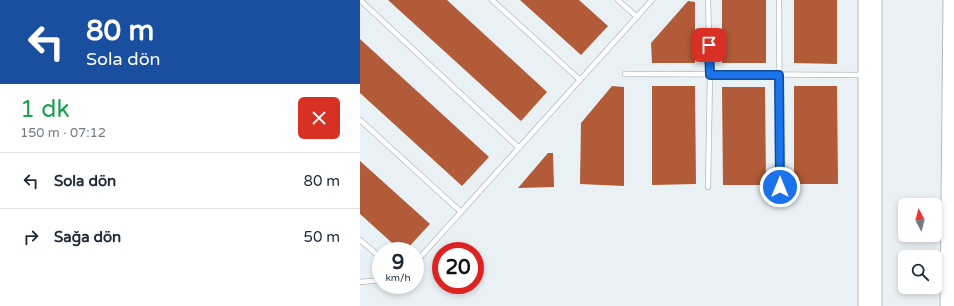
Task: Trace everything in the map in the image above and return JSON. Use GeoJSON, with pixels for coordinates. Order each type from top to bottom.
{"type":"FeatureCollection","features":[{"type":"Feature","properties":{"kind":"highway"},"geometry":{"type":"LineString","coordinates":[[949,306],[952,0]]}},
{"type":"Feature","properties":{"kind":"street"},"geometry":{"type":"LineString","coordinates":[[865,0],[865,306]]}},
{"type":"Feature","properties":{"kind":"street"},"geometry":{"type":"LineString","coordinates":[[875,0],[875,306]]}},
{"type":"Feature","properties":{"kind":"lane"},"geometry":{"type":"LineString","coordinates":[[360,0],[519,148]]}},
{"type":"Feature","properties":{"kind":"lane"},"geometry":{"type":"LineString","coordinates":[[492,0],[580,80]]}},
{"type":"Feature","properties":{"kind":"lane"},"geometry":{"type":"LineString","coordinates":[[618,0],[637,17]]}},
{"type":"Feature","properties":{"kind":"lane"},"geometry":{"type":"LineString","coordinates":[[424,253],[652,0]]}},
{"type":"Feature","properties":{"kind":"lane"},"geometry":{"type":"LineString","coordinates":[[708,0],[710,75],[708,187]]}},
{"type":"Feature","properties":{"kind":"lane"},"geometry":{"type":"LineString","coordinates":[[779,0],[780,187]]}},
{"type":"Feature","properties":{"kind":"lane"},"geometry":{"type":"LineString","coordinates":[[625,74],[865,75]]}},
{"type":"Feature","properties":{"kind":"lane"},"geometry":{"type":"LineString","coordinates":[[360,120],[461,212]]}},
{"type":"Feature","properties":{"kind":"lane"},"geometry":{"type":"LineString","coordinates":[[360,240],[372,250]]}},
{"type":"Feature","properties":{"kind":"lane"},"geometry":{"type":"LineString","coordinates":[[360,282],[372,281]]}},
{"type":"Feature","properties":{"kind":"building"},"geometry":{"type":"Polygon","coordinates":[[[388,0],[447,0],[547,92],[521,121],[388,0]]]}},
{"type":"Feature","properties":{"kind":"building"},"geometry":{"type":"Polygon","coordinates":[[[520,0],[579,0],[608,26],[581,55],[520,0]]]}},
{"type":"Feature","properties":{"kind":"building"},"geometry":{"type":"Polygon","coordinates":[[[722,0],[766,0],[766,63],[722,63],[722,0]]]}},
{"type":"Feature","properties":{"kind":"building"},"geometry":{"type":"Polygon","coordinates":[[[794,0],[837,0],[837,64],[794,63],[794,0]]]}},
{"type":"Feature","properties":{"kind":"building"},"geometry":{"type":"Polygon","coordinates":[[[688,1],[695,2],[695,63],[652,63],[651,43],[688,1]]]}},
{"type":"Feature","properties":{"kind":"building"},"geometry":{"type":"Polygon","coordinates":[[[360,39],[489,157],[462,186],[360,93],[360,39]]]}},
{"type":"Feature","properties":{"kind":"building"},"geometry":{"type":"Polygon","coordinates":[[[612,86],[624,87],[624,186],[580,184],[581,123],[612,86]]]}},
{"type":"Feature","properties":{"kind":"building"},"geometry":{"type":"Polygon","coordinates":[[[652,86],[695,86],[696,184],[652,185],[652,86]]]}},
{"type":"Feature","properties":{"kind":"building"},"geometry":{"type":"Polygon","coordinates":[[[794,86],[837,86],[838,184],[794,184],[794,86]]]}},
{"type":"Feature","properties":{"kind":"building"},"geometry":{"type":"Polygon","coordinates":[[[722,87],[765,87],[766,185],[723,185],[722,87]]]}},
{"type":"Feature","properties":{"kind":"building"},"geometry":{"type":"Polygon","coordinates":[[[548,153],[553,153],[554,187],[518,188],[548,153]]]}},
{"type":"Feature","properties":{"kind":"building"},"geometry":{"type":"Polygon","coordinates":[[[360,161],[430,224],[413,242],[391,242],[360,214],[360,161]]]}},
{"type":"Feature","properties":{"kind":"route"},"geometry":{"type":"LineString","coordinates":[[709,45],[710,75],[779,75],[780,187]]}}]}
